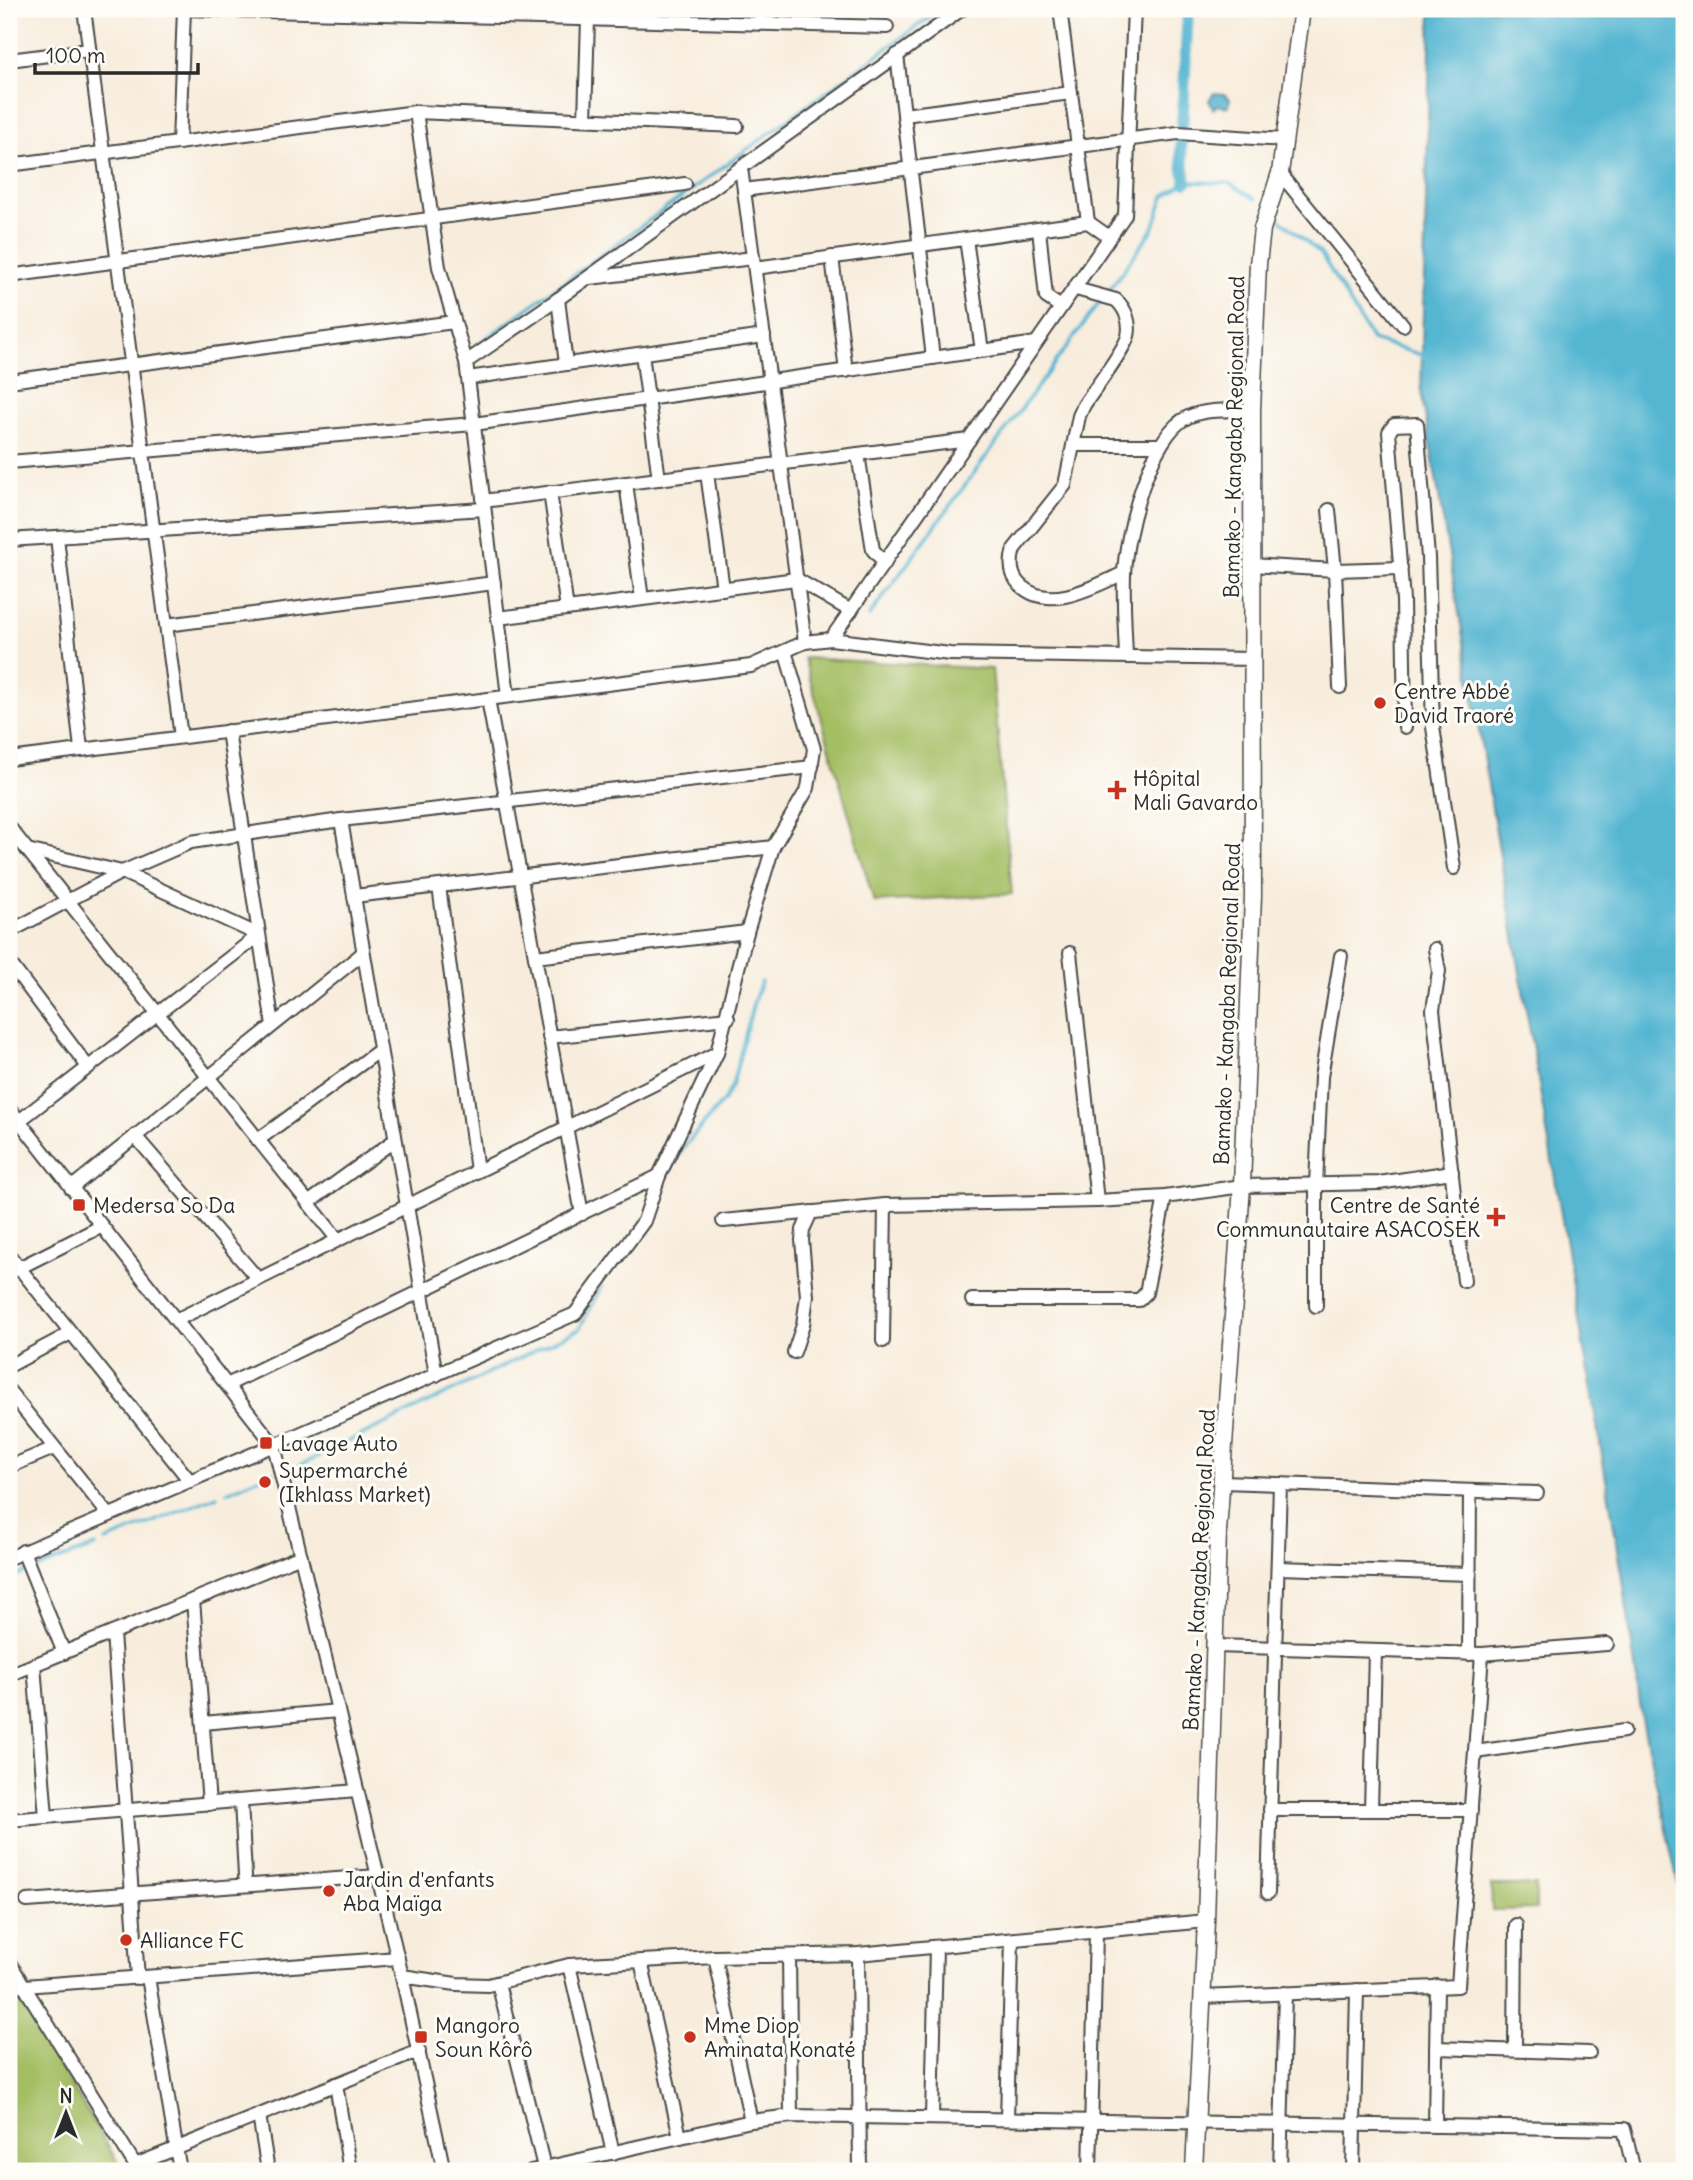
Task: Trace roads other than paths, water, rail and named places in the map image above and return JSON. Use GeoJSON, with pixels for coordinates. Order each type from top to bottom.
{"type":"FeatureCollection","features":[{"type":"Feature","properties":{"kind":"street"},"geometry":{"type":"LineString","coordinates":[[84,9],[181,737]]}},
{"type":"Feature","properties":{"kind":"street"},"geometry":{"type":"LineString","coordinates":[[179,143],[184,9],[470,12],[588,19],[887,26]]}},
{"type":"Feature","properties":{"kind":"street"},"geometry":{"type":"LineString","coordinates":[[760,23],[761,9]]}},
{"type":"Feature","properties":{"kind":"street"},"geometry":{"type":"LineString","coordinates":[[466,362],[558,299],[961,9]]}},
{"type":"Feature","properties":{"kind":"street"},"geometry":{"type":"LineString","coordinates":[[1060,9],[1088,222]]}},
{"type":"Feature","properties":{"kind":"street"},"geometry":{"type":"LineString","coordinates":[[831,639],[1125,215],[1134,9]]}},
{"type":"Feature","properties":{"kind":"street","name":"Bamako - Kangaba Regional Road"},"geometry":{"type":"LineString","coordinates":[[1194,2171],[1222,1482],[1242,1186],[1253,896],[1252,410],[1258,264],[1264,224],[1280,173],[1302,9]]}},
{"type":"Feature","properties":{"kind":"street"},"geometry":{"type":"LineString","coordinates":[[585,119],[588,19]]}},
{"type":"Feature","properties":{"kind":"street"},"geometry":{"type":"LineString","coordinates":[[9,60],[89,50]]}},
{"type":"Feature","properties":{"kind":"street"},"geometry":{"type":"LineString","coordinates":[[897,55],[933,358]]}},
{"type":"Feature","properties":{"kind":"street"},"geometry":{"type":"LineString","coordinates":[[904,115],[1071,93]]}},
{"type":"Feature","properties":{"kind":"street"},"geometry":{"type":"LineString","coordinates":[[416,112],[439,267],[466,362],[508,696]]}},
{"type":"Feature","properties":{"kind":"street"},"geometry":{"type":"LineString","coordinates":[[9,165],[416,112],[737,126]]}},
{"type":"Feature","properties":{"kind":"street"},"geometry":{"type":"LineString","coordinates":[[744,190],[1178,133],[1285,140]]}},
{"type":"Feature","properties":{"kind":"street"},"geometry":{"type":"LineString","coordinates":[[741,168],[805,642]]}},
{"type":"Feature","properties":{"kind":"street"},"geometry":{"type":"LineString","coordinates":[[1280,173],[1403,325]]}},
{"type":"Feature","properties":{"kind":"street"},"geometry":{"type":"LineString","coordinates":[[9,276],[685,184]]}},
{"type":"Feature","properties":{"kind":"street"},"geometry":{"type":"LineString","coordinates":[[587,278],[832,257],[1088,222],[1109,237]]}},
{"type":"Feature","properties":{"kind":"street"},"geometry":{"type":"LineString","coordinates":[[1039,229],[1046,297],[1061,307]]}},
{"type":"Feature","properties":{"kind":"street"},"geometry":{"type":"LineString","coordinates":[[966,239],[982,351]]}},
{"type":"Feature","properties":{"kind":"street"},"geometry":{"type":"LineString","coordinates":[[832,257],[846,370]]}},
{"type":"Feature","properties":{"kind":"street"},"geometry":{"type":"LineString","coordinates":[[1076,289],[1116,300],[1128,320],[1128,338],[1084,405],[1079,416],[1065,485],[1014,549],[1011,557],[1012,572],[1026,590],[1050,597],[1081,592],[1124,573]]}},
{"type":"Feature","properties":{"kind":"street"},"geometry":{"type":"LineString","coordinates":[[558,299],[566,364]]}},
{"type":"Feature","properties":{"kind":"street"},"geometry":{"type":"LineString","coordinates":[[9,381],[454,322]]}},
{"type":"Feature","properties":{"kind":"street"},"geometry":{"type":"LineString","coordinates":[[468,378],[764,336]]}},
{"type":"Feature","properties":{"kind":"street"},"geometry":{"type":"LineString","coordinates":[[9,462],[474,424],[1036,343]]}},
{"type":"Feature","properties":{"kind":"street"},"geometry":{"type":"LineString","coordinates":[[642,354],[659,479]]}},
{"type":"Feature","properties":{"kind":"street"},"geometry":{"type":"LineString","coordinates":[[1126,656],[1124,573],[1131,527],[1139,495],[1160,445],[1173,427],[1188,417],[1210,411],[1252,410]]}},
{"type":"Feature","properties":{"kind":"street"},"geometry":{"type":"LineString","coordinates":[[1405,727],[1401,568],[1389,432],[1394,425],[1417,424],[1428,557],[1433,727],[1454,868]]}},
{"type":"Feature","properties":{"kind":"street"},"geometry":{"type":"LineString","coordinates":[[9,540],[484,505],[550,492],[969,440]]}},
{"type":"Feature","properties":{"kind":"street"},"geometry":{"type":"LineString","coordinates":[[1074,445],[1160,445]]}},
{"type":"Feature","properties":{"kind":"street"},"geometry":{"type":"LineString","coordinates":[[858,454],[873,550],[885,563]]}},
{"type":"Feature","properties":{"kind":"street"},"geometry":{"type":"LineString","coordinates":[[707,473],[723,589]]}},
{"type":"Feature","properties":{"kind":"street"},"geometry":{"type":"LineString","coordinates":[[626,483],[642,599]]}},
{"type":"Feature","properties":{"kind":"street"},"geometry":{"type":"LineString","coordinates":[[550,492],[567,609]]}},
{"type":"Feature","properties":{"kind":"street"},"geometry":{"type":"LineString","coordinates":[[1329,510],[1335,570],[1340,687]]}},
{"type":"Feature","properties":{"kind":"street"},"geometry":{"type":"LineString","coordinates":[[57,537],[81,750]]}},
{"type":"Feature","properties":{"kind":"street"},"geometry":{"type":"LineString","coordinates":[[1251,565],[1335,570],[1401,568]]}},
{"type":"Feature","properties":{"kind":"street"},"geometry":{"type":"LineString","coordinates":[[498,618],[796,579],[851,611]]}},
{"type":"Feature","properties":{"kind":"street"},"geometry":{"type":"LineString","coordinates":[[166,625],[494,583]]}},
{"type":"Feature","properties":{"kind":"street"},"geometry":{"type":"LineString","coordinates":[[9,758],[751,666],[805,642],[831,639],[950,654],[1253,659]]}},
{"type":"Feature","properties":{"kind":"street"},"geometry":{"type":"LineString","coordinates":[[9,1558],[575,1314],[644,1221],[659,1176],[717,1053],[747,932],[773,847],[808,788],[814,749],[785,651]]}},
{"type":"Feature","properties":{"kind":"street"},"geometry":{"type":"LineString","coordinates":[[488,699],[582,1214]]}},
{"type":"Feature","properties":{"kind":"street"},"geometry":{"type":"LineString","coordinates":[[228,731],[273,1025]]}},
{"type":"Feature","properties":{"kind":"street"},"geometry":{"type":"LineString","coordinates":[[9,932],[122,872],[191,842],[341,820],[812,767]]}},
{"type":"Feature","properties":{"kind":"street"},"geometry":{"type":"LineString","coordinates":[[341,820],[436,1375]]}},
{"type":"Feature","properties":{"kind":"street"},"geometry":{"type":"LineString","coordinates":[[9,827],[338,1240]]}},
{"type":"Feature","properties":{"kind":"street"},"geometry":{"type":"LineString","coordinates":[[354,896],[773,847]]}},
{"type":"Feature","properties":{"kind":"street"},"geometry":{"type":"LineString","coordinates":[[27,850],[122,872],[259,935]]}},
{"type":"Feature","properties":{"kind":"street"},"geometry":{"type":"LineString","coordinates":[[439,886],[477,1171]]}},
{"type":"Feature","properties":{"kind":"street"},"geometry":{"type":"LineString","coordinates":[[535,957],[747,932]]}},
{"type":"Feature","properties":{"kind":"street"},"geometry":{"type":"LineString","coordinates":[[19,1121],[259,935]]}},
{"type":"Feature","properties":{"kind":"street"},"geometry":{"type":"LineString","coordinates":[[1435,948],[1439,971],[1433,1010],[1465,1281]]}},
{"type":"Feature","properties":{"kind":"street"},"geometry":{"type":"LineString","coordinates":[[71,1188],[363,953]]}},
{"type":"Feature","properties":{"kind":"street"},"geometry":{"type":"LineString","coordinates":[[1070,953],[1097,1201]]}},
{"type":"Feature","properties":{"kind":"street"},"geometry":{"type":"LineString","coordinates":[[1316,1306],[1315,1184],[1321,1077],[1341,956]]}},
{"type":"Feature","properties":{"kind":"street"},"geometry":{"type":"LineString","coordinates":[[9,962],[88,1067]]}},
{"type":"Feature","properties":{"kind":"street"},"geometry":{"type":"LineString","coordinates":[[549,1037],[727,1018]]}},
{"type":"Feature","properties":{"kind":"street"},"geometry":{"type":"LineString","coordinates":[[258,1140],[380,1050]]}},
{"type":"Feature","properties":{"kind":"street"},"geometry":{"type":"LineString","coordinates":[[176,1320],[717,1053]]}},
{"type":"Feature","properties":{"kind":"street"},"geometry":{"type":"LineString","coordinates":[[9,1108],[274,1445],[398,1958],[444,2171]]}},
{"type":"Feature","properties":{"kind":"street"},"geometry":{"type":"LineString","coordinates":[[135,1136],[258,1279]]}},
{"type":"Feature","properties":{"kind":"street"},"geometry":{"type":"LineString","coordinates":[[308,1203],[396,1140]]}},
{"type":"Feature","properties":{"kind":"street"},"geometry":{"type":"LineString","coordinates":[[723,1221],[885,1205],[1097,1201],[1165,1197],[1242,1186],[1379,1183],[1452,1172]]}},
{"type":"Feature","properties":{"kind":"street"},"geometry":{"type":"LineString","coordinates":[[227,1385],[659,1176]]}},
{"type":"Feature","properties":{"kind":"street"},"geometry":{"type":"LineString","coordinates":[[972,1300],[1139,1300],[1146,1293],[1165,1197]]}},
{"type":"Feature","properties":{"kind":"street"},"geometry":{"type":"LineString","coordinates":[[883,1341],[885,1205]]}},
{"type":"Feature","properties":{"kind":"street"},"geometry":{"type":"LineString","coordinates":[[794,1352],[806,1310],[802,1240],[803,1230],[811,1212]]}},
{"type":"Feature","properties":{"kind":"street"},"geometry":{"type":"LineString","coordinates":[[14,1271],[102,1226]]}},
{"type":"Feature","properties":{"kind":"street"},"geometry":{"type":"LineString","coordinates":[[9,1255],[14,1271],[71,1334],[190,1481]]}},
{"type":"Feature","properties":{"kind":"street"},"geometry":{"type":"LineString","coordinates":[[9,1366],[71,1334]]}},
{"type":"Feature","properties":{"kind":"street"},"geometry":{"type":"LineString","coordinates":[[9,1391],[109,1515]]}},
{"type":"Feature","properties":{"kind":"street"},"geometry":{"type":"LineString","coordinates":[[9,1467],[54,1448]]}},
{"type":"Feature","properties":{"kind":"street"},"geometry":{"type":"LineString","coordinates":[[1222,1482],[1537,1493]]}},
{"type":"Feature","properties":{"kind":"street"},"geometry":{"type":"LineString","coordinates":[[1268,1893],[1280,1484]]}},
{"type":"Feature","properties":{"kind":"street"},"geometry":{"type":"LineString","coordinates":[[1202,1997],[1458,1986],[1475,1752],[1470,1491]]}},
{"type":"Feature","properties":{"kind":"street"},"geometry":{"type":"LineString","coordinates":[[23,1551],[64,1653]]}},
{"type":"Feature","properties":{"kind":"street"},"geometry":{"type":"LineString","coordinates":[[9,1675],[301,1556]]}},
{"type":"Feature","properties":{"kind":"street"},"geometry":{"type":"LineString","coordinates":[[1278,1568],[1470,1574]]}},
{"type":"Feature","properties":{"kind":"street"},"geometry":{"type":"LineString","coordinates":[[193,1600],[209,1804]]}},
{"type":"Feature","properties":{"kind":"street"},"geometry":{"type":"LineString","coordinates":[[113,1633],[132,1894],[143,1977],[180,2171]]}},
{"type":"Feature","properties":{"kind":"street"},"geometry":{"type":"LineString","coordinates":[[1215,1646],[1475,1654],[1607,1644]]}},
{"type":"Feature","properties":{"kind":"street"},"geometry":{"type":"LineString","coordinates":[[1371,1810],[1375,1651]]}},
{"type":"Feature","properties":{"kind":"street"},"geometry":{"type":"LineString","coordinates":[[34,1665],[46,1817]]}},
{"type":"Feature","properties":{"kind":"street"},"geometry":{"type":"LineString","coordinates":[[203,1723],[338,1711]]}},
{"type":"Feature","properties":{"kind":"street"},"geometry":{"type":"LineString","coordinates":[[1475,1752],[1625,1731]]}},
{"type":"Feature","properties":{"kind":"street"},"geometry":{"type":"LineString","coordinates":[[9,1820],[357,1791]]}},
{"type":"Feature","properties":{"kind":"street"},"geometry":{"type":"LineString","coordinates":[[241,1801],[245,1876]]}},
{"type":"Feature","properties":{"kind":"street"},"geometry":{"type":"LineString","coordinates":[[1270,1810],[1471,1810]]}},
{"type":"Feature","properties":{"kind":"street"},"geometry":{"type":"LineString","coordinates":[[27,1901],[378,1876]]}},
{"type":"Feature","properties":{"kind":"street"},"geometry":{"type":"LineString","coordinates":[[402,1976],[477,1986],[569,1965],[715,1957],[858,1954],[1206,1922]]}},
{"type":"Feature","properties":{"kind":"street"},"geometry":{"type":"LineString","coordinates":[[1515,2050],[1516,1925]]}},
{"type":"Feature","properties":{"kind":"street"},"geometry":{"type":"LineString","coordinates":[[1090,2171],[1096,1932]]}},
{"type":"Feature","properties":{"kind":"street"},"geometry":{"type":"LineString","coordinates":[[1007,2119],[1012,1940]]}},
{"type":"Feature","properties":{"kind":"street"},"geometry":{"type":"LineString","coordinates":[[932,2118],[936,1947]]}},
{"type":"Feature","properties":{"kind":"street"},"geometry":{"type":"LineString","coordinates":[[858,1954],[860,2171]]}},
{"type":"Feature","properties":{"kind":"street"},"geometry":{"type":"LineString","coordinates":[[789,1955],[791,2116]]}},
{"type":"Feature","properties":{"kind":"street"},"geometry":{"type":"LineString","coordinates":[[715,1957],[751,2121]]}},
{"type":"Feature","properties":{"kind":"street"},"geometry":{"type":"LineString","coordinates":[[24,1986],[398,1958]]}},
{"type":"Feature","properties":{"kind":"street"},"geometry":{"type":"LineString","coordinates":[[641,1961],[680,2137]]}},
{"type":"Feature","properties":{"kind":"street"},"geometry":{"type":"LineString","coordinates":[[9,1962],[137,2168],[176,2149],[419,2051]]}},
{"type":"Feature","properties":{"kind":"street"},"geometry":{"type":"LineString","coordinates":[[569,1965],[613,2153]]}},
{"type":"Feature","properties":{"kind":"street"},"geometry":{"type":"LineString","coordinates":[[498,1983],[545,2170]]}},
{"type":"Feature","properties":{"kind":"street"},"geometry":{"type":"LineString","coordinates":[[1435,2126],[1437,1986]]}},
{"type":"Feature","properties":{"kind":"street"},"geometry":{"type":"LineString","coordinates":[[1353,2171],[1357,1990]]}},
{"type":"Feature","properties":{"kind":"street"},"geometry":{"type":"LineString","coordinates":[[1280,2171],[1285,1993]]}},
{"type":"Feature","properties":{"kind":"street"},"geometry":{"type":"LineString","coordinates":[[1436,2048],[1590,2053]]}},
{"type":"Feature","properties":{"kind":"street"},"geometry":{"type":"LineString","coordinates":[[336,2084],[350,2171]]}},
{"type":"Feature","properties":{"kind":"street"},"geometry":{"type":"LineString","coordinates":[[259,2116],[268,2171]]}},
{"type":"Feature","properties":{"kind":"street"},"geometry":{"type":"LineString","coordinates":[[531,2171],[545,2170],[751,2121],[791,2116],[1624,2129],[1634,2171]]}},
{"type":"Feature","properties":{"kind":"water"},"geometry":{"type":"Polygon","coordinates":[[[1431,9],[1684,9],[1684,1911],[1642,1719],[1623,1579],[1421,390],[1431,9]]]}},
{"type":"Feature","properties":{"kind":"water"},"geometry":{"type":"Polygon","coordinates":[[[1214,93],[1224,94],[1230,99],[1229,106],[1218,105],[1213,109],[1209,100],[1214,93]]]}},
{"type":"Feature","properties":{"kind":"waterway"},"geometry":{"type":"LineString","coordinates":[[473,348],[941,9]]}},
{"type":"Feature","properties":{"kind":"waterway"},"geometry":{"type":"LineString","coordinates":[[1186,182],[1181,151],[1188,9]]}},
{"type":"Feature","properties":{"kind":"waterway"},"geometry":{"type":"LineString","coordinates":[[1107,293],[1153,229],[1164,196],[1186,182],[1229,183],[1255,199]]}},
{"type":"Feature","properties":{"kind":"waterway"},"geometry":{"type":"LineString","coordinates":[[1274,214],[1321,254],[1372,340],[1422,355],[1424,359]]}},
{"type":"Feature","properties":{"kind":"waterway"},"geometry":{"type":"LineString","coordinates":[[869,616],[1102,299]]}},
{"type":"Feature","properties":{"kind":"waterway"},"geometry":{"type":"LineString","coordinates":[[662,1184],[683,1148],[724,1100],[732,1086],[761,982]]}},
{"type":"Feature","properties":{"kind":"waterway"},"geometry":{"type":"LineString","coordinates":[[290,1470],[579,1329],[602,1287]]}},
{"type":"Feature","properties":{"kind":"waterway"},"geometry":{"type":"LineString","coordinates":[[227,1492],[273,1472]]}},
{"type":"Feature","properties":{"kind":"waterway"},"geometry":{"type":"LineString","coordinates":[[106,1541],[217,1496]]}},
{"type":"Feature","properties":{"kind":"waterway"},"geometry":{"type":"LineString","coordinates":[[34,1569],[96,1546]]}},
{"type":"Feature","properties":{"kind":"waterway"},"geometry":{"type":"LineString","coordinates":[[9,1579],[26,1572]]}},
{"type":"Feature","properties":{"kind":"place","name":"Centre Abbé David Traoré"},"geometry":{"type":"Point","coordinates":[1380,703]}},
{"type":"Feature","properties":{"kind":"place","name":"Hôpital Mali Gavardo"},"geometry":{"type":"Point","coordinates":[1117,790]}},
{"type":"Feature","properties":{"kind":"place","name":"Medersa So Da"},"geometry":{"type":"Point","coordinates":[79,1205]}},
{"type":"Feature","properties":{"kind":"place","name":"Centre de Santé Communautaire ASACOSEK"},"geometry":{"type":"Point","coordinates":[1496,1217]}},
{"type":"Feature","properties":{"kind":"place","name":"Lavage Auto"},"geometry":{"type":"Point","coordinates":[266,1443]}},
{"type":"Feature","properties":{"kind":"place","name":"Supermarché (Ikhlass Market)"},"geometry":{"type":"Point","coordinates":[265,1482]}},
{"type":"Feature","properties":{"kind":"place","name":"Jardin d'enfants Aba Maïga"},"geometry":{"type":"Point","coordinates":[329,1891]}},
{"type":"Feature","properties":{"kind":"place","name":"Alliance FC"},"geometry":{"type":"Point","coordinates":[126,1940]}},
{"type":"Feature","properties":{"kind":"place","name":"Mangoro Soun Kôrô"},"geometry":{"type":"Point","coordinates":[421,2037]}},
{"type":"Feature","properties":{"kind":"place","name":"Mme Diop Aminata Konaté"},"geometry":{"type":"Point","coordinates":[690,2037]}}]}
